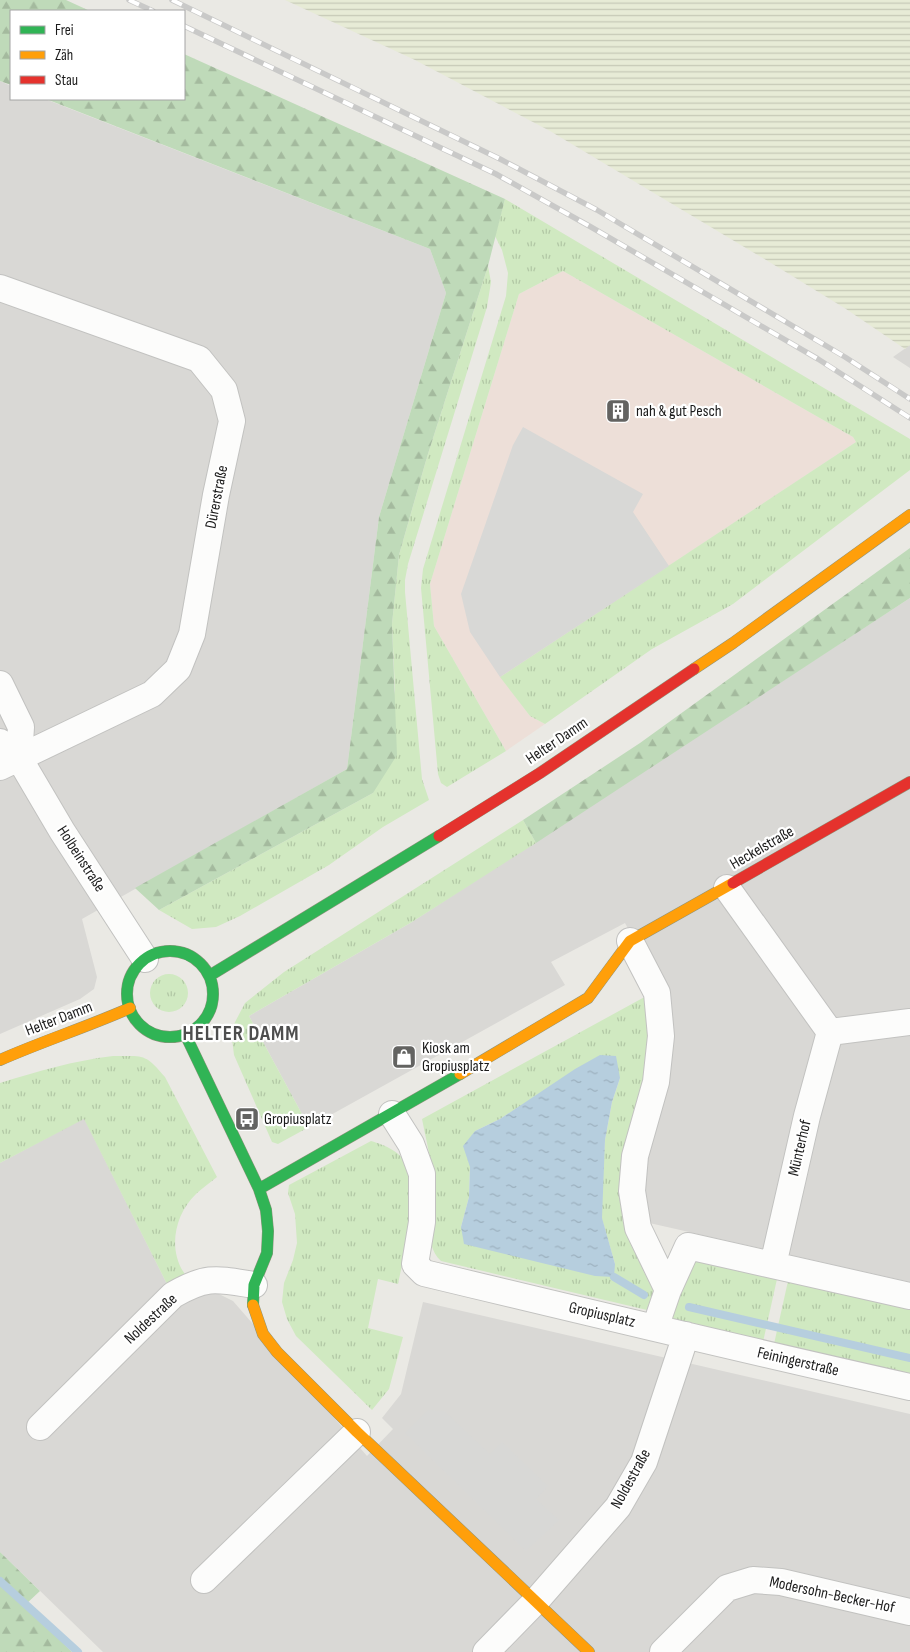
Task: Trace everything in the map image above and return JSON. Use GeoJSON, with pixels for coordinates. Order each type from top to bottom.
{"type":"FeatureCollection","features":[{"type":"Feature","properties":{"kind":"street","name":"Dürerstraße"},"geometry":{"type":"LineString","coordinates":[[0,288],[199,359],[224,390],[232,421],[216,494],[192,634],[178,669],[152,694],[6,756]]}},
{"type":"Feature","properties":{"kind":"street","name":"Helter Damm"},"geometry":{"type":"LineString","coordinates":[[209,976],[395,864],[540,773],[732,643],[910,515]]}},
{"type":"Feature","properties":{"kind":"street"},"geometry":{"type":"LineString","coordinates":[[0,684],[21,727],[6,756]]}},
{"type":"Feature","properties":{"kind":"street","name":"Holbeinstraße"},"geometry":{"type":"LineString","coordinates":[[6,756],[62,831],[145,959]]}},
{"type":"Feature","properties":{"kind":"street","name":"Heckelstraße"},"geometry":{"type":"LineString","coordinates":[[630,941],[727,888],[910,782]]}},
{"type":"Feature","properties":{"kind":"street"},"geometry":{"type":"LineString","coordinates":[[727,888],[830,1032],[910,1022]]}},
{"type":"Feature","properties":{"kind":"street"},"geometry":{"type":"LineString","coordinates":[[259,1189],[392,1114],[588,998],[630,941],[657,993],[661,1036],[656,1082],[635,1156],[632,1191],[638,1228],[668,1290]]}},
{"type":"Feature","properties":{"kind":"street"},"geometry":{"type":"LineString","coordinates":[[161,952],[179,952],[195,959],[202,965],[209,976],[213,990],[210,1008],[200,1024],[186,1034],[167,1037],[151,1032],[137,1021],[130,1008],[127,996],[130,980],[137,967],[145,959],[161,952]]}},
{"type":"Feature","properties":{"kind":"street","name":"Helter Damm"},"geometry":{"type":"LineString","coordinates":[[0,1060],[130,1008]]}},
{"type":"Feature","properties":{"kind":"street","name":"Münterhof"},"geometry":{"type":"LineString","coordinates":[[773,1265],[807,1116],[830,1032]]}},
{"type":"Feature","properties":{"kind":"street"},"geometry":{"type":"LineString","coordinates":[[186,1034],[208,1086],[259,1189],[266,1210],[268,1231],[267,1253],[254,1285],[252,1307],[263,1334],[277,1352],[357,1432],[589,1652]]}},
{"type":"Feature","properties":{"kind":"street","name":"Gropiusplatz"},"geometry":{"type":"LineString","coordinates":[[392,1114],[410,1144],[422,1174],[422,1222],[415,1264],[424,1274],[686,1335]]}},
{"type":"Feature","properties":{"kind":"street"},"geometry":{"type":"LineString","coordinates":[[668,1290],[688,1246],[910,1296]]}},
{"type":"Feature","properties":{"kind":"street","name":"Noldestraße"},"geometry":{"type":"LineString","coordinates":[[40,1427],[173,1296],[189,1286],[213,1279],[254,1285]]}},
{"type":"Feature","properties":{"kind":"street","name":"Gropiusplatz"},"geometry":{"type":"LineString","coordinates":[[655,1328],[668,1290]]}},
{"type":"Feature","properties":{"kind":"street","name":"Noldestraße"},"geometry":{"type":"LineString","coordinates":[[486,1652],[536,1600],[618,1507],[644,1462],[686,1335]]}},
{"type":"Feature","properties":{"kind":"street","name":"Feiningerstraße"},"geometry":{"type":"LineString","coordinates":[[686,1335],[765,1355],[910,1387]]}},
{"type":"Feature","properties":{"kind":"street"},"geometry":{"type":"LineString","coordinates":[[204,1580],[357,1432]]}},
{"type":"Feature","properties":{"kind":"street","name":"Modersohn-Becker-Hof"},"geometry":{"type":"LineString","coordinates":[[662,1652],[727,1588],[753,1580],[781,1582],[910,1612]]}},
{"type":"Feature","properties":{"kind":"shaded area"},"geometry":{"type":"Polygon","coordinates":[[[0,81],[10,86],[10,100],[48,100],[430,249],[446,293],[379,517],[347,769],[82,919],[97,977],[94,989],[80,999],[0,1034],[0,81]]]}},
{"type":"Feature","properties":{"kind":"shaded area"},"geometry":{"type":"Polygon","coordinates":[[[563,271],[853,437],[856,442],[501,677],[530,716],[545,724],[506,751],[434,626],[430,584],[519,294],[563,271]]]}},
{"type":"Feature","properties":{"kind":"shaded area"},"geometry":{"type":"Polygon","coordinates":[[[910,345],[910,368],[893,357],[910,345]]]}},
{"type":"Feature","properties":{"kind":"shaded area"},"geometry":{"type":"Polygon","coordinates":[[[523,427],[643,494],[633,512],[669,566],[500,677],[470,632],[461,594],[513,445],[523,427]]]}},
{"type":"Feature","properties":{"kind":"shaded area"},"geometry":{"type":"Polygon","coordinates":[[[910,598],[910,1282],[645,1222],[640,1192],[663,993],[625,923],[551,962],[565,985],[309,1127],[249,1016],[412,922],[910,598]]]}},
{"type":"Feature","properties":{"kind":"shaded area"},"geometry":{"type":"Polygon","coordinates":[[[84,1118],[170,1290],[219,1294],[233,1301],[367,1456],[393,1429],[382,1418],[401,1394],[423,1302],[910,1414],[910,1652],[103,1652],[0,1552],[0,1163],[84,1118]]]}},
{"type":"Feature","properties":{"kind":"shaded area"},"geometry":{"type":"Polygon","coordinates":[[[428,1410],[444,1411],[490,1454],[502,1442],[548,1486],[536,1499],[559,1520],[526,1551],[405,1433],[428,1410]]]}},
{"type":"Feature","properties":{"kind":"green space"},"geometry":{"type":"Polygon","coordinates":[[[0,0],[66,0],[88,10],[10,10],[10,85],[0,81],[0,0]]]}},
{"type":"Feature","properties":{"kind":"green space"},"geometry":{"type":"Polygon","coordinates":[[[285,0],[910,0],[910,345],[905,349],[846,309],[550,131],[415,60],[285,0]]]}},
{"type":"Feature","properties":{"kind":"green space"},"geometry":{"type":"Polygon","coordinates":[[[185,54],[505,199],[488,266],[427,457],[399,555],[392,624],[397,755],[373,793],[159,910],[135,888],[347,769],[379,517],[446,293],[430,249],[49,100],[185,100],[185,54]]]}},
{"type":"Feature","properties":{"kind":"green space"},"geometry":{"type":"Polygon","coordinates":[[[505,199],[910,439],[910,470],[733,604],[652,649],[545,724],[530,716],[500,677],[856,442],[853,437],[563,271],[519,294],[430,584],[434,626],[506,751],[447,787],[441,783],[438,774],[421,588],[423,569],[506,296],[508,273],[502,250],[495,236],[505,199]]]}},
{"type":"Feature","properties":{"kind":"green space"},"geometry":{"type":"Polygon","coordinates":[[[488,266],[491,282],[487,307],[408,564],[405,580],[422,779],[429,800],[383,827],[329,865],[240,916],[216,927],[192,929],[159,910],[373,793],[395,690],[392,624],[399,555],[427,457],[488,266]]]}},
{"type":"Feature","properties":{"kind":"green space"},"geometry":{"type":"Polygon","coordinates":[[[910,548],[910,598],[536,843],[523,820],[640,743],[910,548]]]}},
{"type":"Feature","properties":{"kind":"green space"},"geometry":{"type":"Polygon","coordinates":[[[523,820],[536,843],[412,922],[249,1016],[309,1127],[278,1144],[272,1142],[234,1055],[232,1039],[234,1024],[245,1003],[284,972],[523,820]]]}},
{"type":"Feature","properties":{"kind":"green space"},"geometry":{"type":"Polygon","coordinates":[[[169,974],[183,979],[188,993],[183,1007],[169,1012],[155,1007],[150,993],[155,979],[169,974]]]}},
{"type":"Feature","properties":{"kind":"green space"},"geometry":{"type":"Polygon","coordinates":[[[650,994],[654,1038],[628,1155],[656,1285],[647,1310],[441,1261],[434,1252],[429,1229],[431,1166],[422,1119],[650,994]],[[620,1078],[536,1096],[500,1119],[475,1131],[470,1167],[469,1197],[461,1227],[615,1264],[602,1219],[605,1140],[612,1102],[620,1078]]]}},
{"type":"Feature","properties":{"kind":"green space"},"geometry":{"type":"Polygon","coordinates":[[[113,1056],[138,1056],[148,1060],[165,1077],[217,1177],[196,1194],[182,1213],[178,1224],[175,1247],[181,1268],[188,1278],[170,1290],[84,1119],[0,1163],[0,1083],[70,1064],[113,1056]]]}},
{"type":"Feature","properties":{"kind":"green space"},"geometry":{"type":"Polygon","coordinates":[[[371,1141],[387,1147],[402,1157],[408,1167],[412,1192],[409,1225],[398,1284],[378,1279],[368,1328],[403,1337],[389,1389],[372,1410],[296,1336],[287,1319],[282,1302],[284,1283],[297,1243],[295,1214],[288,1193],[289,1185],[371,1141]]]}},
{"type":"Feature","properties":{"kind":"green space"},"geometry":{"type":"Polygon","coordinates":[[[700,1260],[777,1279],[763,1342],[669,1320],[693,1261],[700,1260]]]}},
{"type":"Feature","properties":{"kind":"green space"},"geometry":{"type":"Polygon","coordinates":[[[788,1281],[910,1309],[910,1376],[774,1344],[788,1281]]]}},
{"type":"Feature","properties":{"kind":"green space"},"geometry":{"type":"Polygon","coordinates":[[[0,1552],[40,1591],[25,1605],[72,1652],[0,1652],[0,1552]]]}},
{"type":"Feature","properties":{"kind":"water"},"geometry":{"type":"Polygon","coordinates":[[[600,1055],[616,1056],[620,1078],[612,1102],[605,1140],[602,1218],[615,1264],[614,1277],[595,1276],[464,1244],[461,1227],[469,1197],[470,1167],[463,1146],[475,1131],[500,1119],[575,1069],[600,1055]]]}},
{"type":"Feature","properties":{"kind":"waterway"},"geometry":{"type":"LineString","coordinates":[[614,1277],[644,1295]]}},
{"type":"Feature","properties":{"kind":"waterway"},"geometry":{"type":"LineString","coordinates":[[689,1307],[910,1358]]}},
{"type":"Feature","properties":{"kind":"waterway"},"geometry":{"type":"LineString","coordinates":[[0,1581],[78,1652]]}},
{"type":"Feature","properties":{"kind":"railway"},"geometry":{"type":"LineString","coordinates":[[129,0],[151,10]]}},
{"type":"Feature","properties":{"kind":"railway"},"geometry":{"type":"LineString","coordinates":[[172,0],[500,159],[597,210],[845,357],[910,399]]}},
{"type":"Feature","properties":{"kind":"railway"},"geometry":{"type":"LineString","coordinates":[[185,26],[496,174],[818,359],[910,418]]}},
{"type":"Feature","properties":{"kind":"traffic: fast"},"geometry":{"type":"LineString","coordinates":[[209,976],[439,836]]}},
{"type":"Feature","properties":{"kind":"traffic: fast"},"geometry":{"type":"LineString","coordinates":[[170,951],[186,954],[194,958],[206,970],[210,978],[213,994],[210,1010],[206,1018],[194,1030],[186,1034],[170,1037],[154,1034],[146,1030],[134,1018],[130,1010],[127,994],[130,978],[134,970],[146,958],[154,954],[170,951]]}},
{"type":"Feature","properties":{"kind":"traffic: fast"},"geometry":{"type":"LineString","coordinates":[[185,1034],[259,1189],[266,1210],[268,1231],[267,1253],[254,1285],[253,1305]]}},
{"type":"Feature","properties":{"kind":"traffic: fast"},"geometry":{"type":"LineString","coordinates":[[259,1189],[460,1074]]}},
{"type":"Feature","properties":{"kind":"traffic: slow"},"geometry":{"type":"LineString","coordinates":[[694,669],[910,515]]}},
{"type":"Feature","properties":{"kind":"traffic: slow"},"geometry":{"type":"LineString","coordinates":[[460,1074],[588,998],[630,941],[733,883]]}},
{"type":"Feature","properties":{"kind":"traffic: slow"},"geometry":{"type":"LineString","coordinates":[[0,1060],[130,1008]]}},
{"type":"Feature","properties":{"kind":"traffic: slow"},"geometry":{"type":"LineString","coordinates":[[253,1305],[263,1334],[277,1352],[357,1432],[589,1652]]}},
{"type":"Feature","properties":{"kind":"traffic: jam"},"geometry":{"type":"LineString","coordinates":[[439,836],[540,773],[694,669]]}},
{"type":"Feature","properties":{"kind":"traffic: jam"},"geometry":{"type":"LineString","coordinates":[[733,883],[910,782]]}},
{"type":"Feature","properties":{"kind":"place","name":"nah & gut Pesch"},"geometry":{"type":"Point","coordinates":[618,411]}},
{"type":"Feature","properties":{"kind":"place","name":"Kiosk am Gropiusplatz"},"geometry":{"type":"Point","coordinates":[404,1057]}},
{"type":"Feature","properties":{"kind":"place","name":"Gropiusplatz"},"geometry":{"type":"Point","coordinates":[247,1119]}},
{"type":"Feature","properties":{"kind":"district","name":"HELTER DAMM"},"geometry":{"type":"Point","coordinates":[241,1033]}}]}
